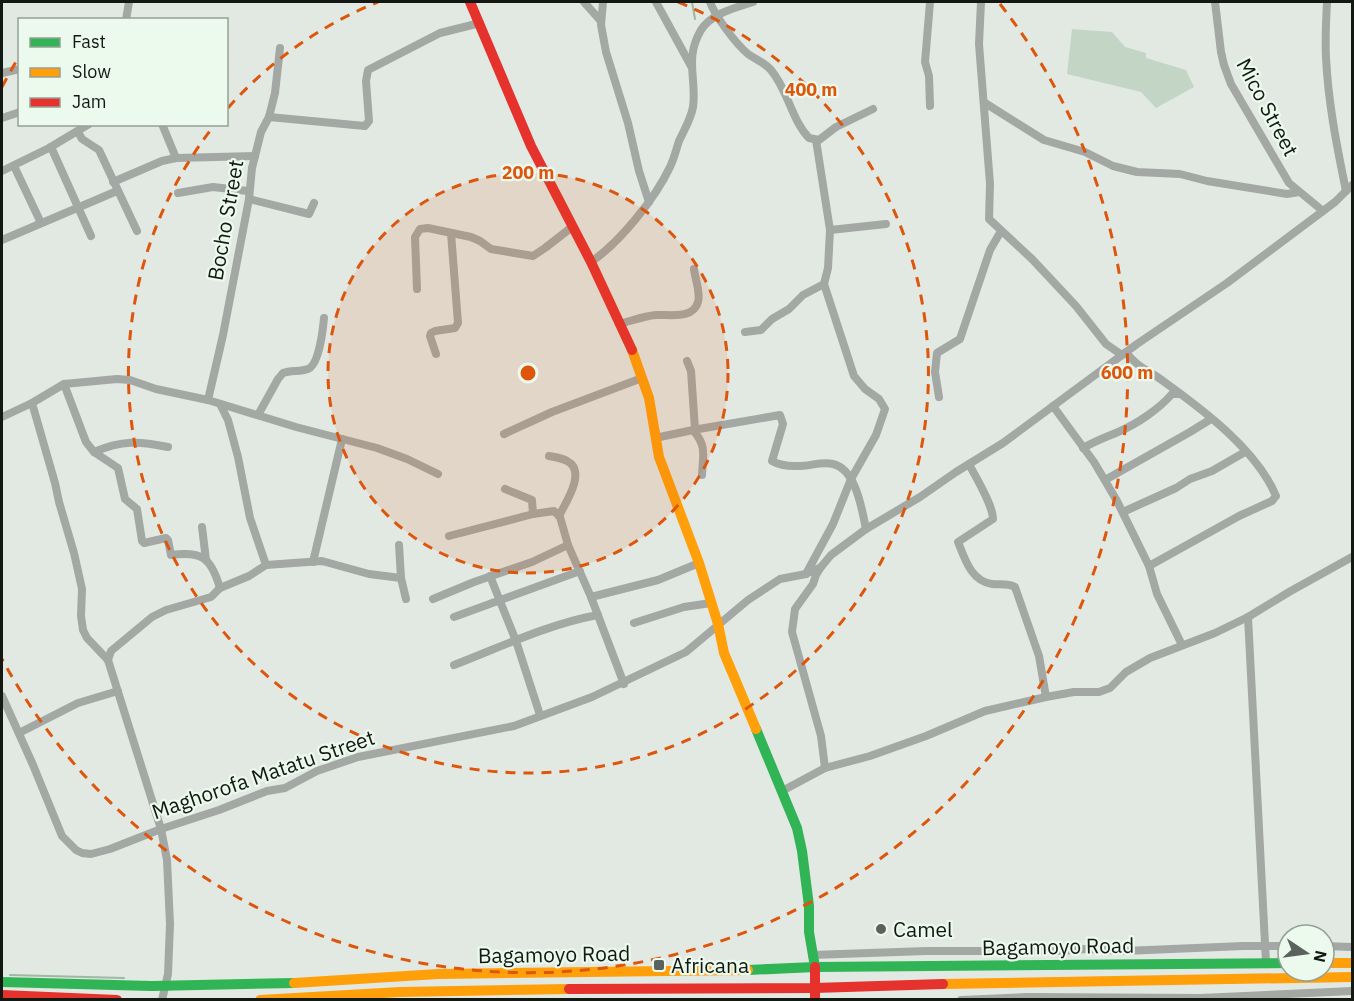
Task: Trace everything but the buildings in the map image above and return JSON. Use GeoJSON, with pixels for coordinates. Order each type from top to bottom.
{"type":"FeatureCollection","features":[{"type":"Feature","properties":{"kind":"main road"},"geometry":{"type":"LineString","coordinates":[[470,2],[531,146],[591,262],[633,353],[650,398],[659,457],[699,563],[718,624],[724,653],[796,828],[802,851],[812,955],[815,959],[815,994]]}},
{"type":"Feature","properties":{"kind":"main road","name":"Bagamoyo Road"},"geometry":{"type":"LineString","coordinates":[[2,982],[76,986],[166,986],[309,982],[437,974],[743,971],[815,967],[1276,963]]}},
{"type":"Feature","properties":{"kind":"main road"},"geometry":{"type":"LineString","coordinates":[[1336,963],[1353,963]]}},
{"type":"Feature","properties":{"kind":"main road","name":"Bagamoyo Road"},"geometry":{"type":"LineString","coordinates":[[260,999],[574,994],[815,994],[979,983],[1353,977]]}},
{"type":"Feature","properties":{"kind":"main road"},"geometry":{"type":"LineString","coordinates":[[2,994],[117,999]]}},
{"type":"Feature","properties":{"kind":"street"},"geometry":{"type":"LineString","coordinates":[[126,18],[129,2]]}},
{"type":"Feature","properties":{"kind":"street"},"geometry":{"type":"LineString","coordinates":[[584,2],[600,20]]}},
{"type":"Feature","properties":{"kind":"street"},"geometry":{"type":"LineString","coordinates":[[603,2],[600,20],[606,52],[649,201]]}},
{"type":"Feature","properties":{"kind":"street"},"geometry":{"type":"LineString","coordinates":[[656,2],[691,66]]}},
{"type":"Feature","properties":{"kind":"street"},"geometry":{"type":"LineString","coordinates":[[710,2],[717,15],[744,50],[770,69],[785,93],[803,132],[809,138],[816,140],[873,109]]}},
{"type":"Feature","properties":{"kind":"street"},"geometry":{"type":"LineString","coordinates":[[591,262],[609,248],[649,201],[671,166],[689,120],[693,101],[691,66],[701,30],[717,15],[753,2]]}},
{"type":"Feature","properties":{"kind":"street"},"geometry":{"type":"LineString","coordinates":[[930,2],[925,62],[929,76],[930,106]]}},
{"type":"Feature","properties":{"kind":"street"},"geometry":{"type":"LineString","coordinates":[[981,2],[979,44],[990,184],[988,214],[991,222],[1056,284],[1107,344],[1163,381],[1210,418],[1258,465],[1269,481],[1276,498],[1149,566]]}},
{"type":"Feature","properties":{"kind":"street","name":"Mico Street"},"geometry":{"type":"LineString","coordinates":[[1215,2],[1224,65],[1231,84],[1289,183],[1323,212]]}},
{"type":"Feature","properties":{"kind":"street"},"geometry":{"type":"LineString","coordinates":[[825,768],[821,736],[792,632],[795,609],[813,584],[816,574],[831,555],[866,529],[1003,443],[1124,354],[1227,283],[1323,212],[1349,188],[1335,138],[1326,58],[1327,2]]}},
{"type":"Feature","properties":{"kind":"street"},"geometry":{"type":"LineString","coordinates":[[269,117],[365,126],[369,121],[366,81],[368,70],[440,33],[480,23]]}},
{"type":"Feature","properties":{"kind":"street","name":"Bocho Street"},"geometry":{"type":"LineString","coordinates":[[208,400],[219,354],[255,156],[275,93],[280,48]]}},
{"type":"Feature","properties":{"kind":"street"},"geometry":{"type":"LineString","coordinates":[[2,73],[18,69]]}},
{"type":"Feature","properties":{"kind":"street"},"geometry":{"type":"LineString","coordinates":[[985,103],[1044,140],[1085,152],[1113,166],[1137,171],[1180,174],[1207,181],[1287,194],[1299,192]]}},
{"type":"Feature","properties":{"kind":"street"},"geometry":{"type":"LineString","coordinates":[[2,118],[18,113]]}},
{"type":"Feature","properties":{"kind":"street"},"geometry":{"type":"LineString","coordinates":[[2,171],[87,126]]}},
{"type":"Feature","properties":{"kind":"street"},"geometry":{"type":"LineString","coordinates":[[163,126],[176,158]]}},
{"type":"Feature","properties":{"kind":"street"},"geometry":{"type":"LineString","coordinates":[[78,132],[82,139],[99,150],[112,182],[137,231]]}},
{"type":"Feature","properties":{"kind":"street"},"geometry":{"type":"LineString","coordinates":[[806,574],[837,516],[850,479],[876,435],[885,409],[879,399],[854,376],[824,284],[828,268],[830,230],[816,140]]}},
{"type":"Feature","properties":{"kind":"street"},"geometry":{"type":"LineString","coordinates":[[51,147],[91,236]]}},
{"type":"Feature","properties":{"kind":"street"},"geometry":{"type":"LineString","coordinates":[[112,182],[162,161],[176,158],[255,156]]}},
{"type":"Feature","properties":{"kind":"street"},"geometry":{"type":"LineString","coordinates":[[14,166],[41,223]]}},
{"type":"Feature","properties":{"kind":"street"},"geometry":{"type":"LineString","coordinates":[[178,193],[213,187],[249,195],[306,213],[311,213],[314,203]]}},
{"type":"Feature","properties":{"kind":"street"},"geometry":{"type":"LineString","coordinates":[[2,240],[117,191]]}},
{"type":"Feature","properties":{"kind":"street"},"geometry":{"type":"LineString","coordinates":[[830,230],[886,224]]}},
{"type":"Feature","properties":{"kind":"street"},"geometry":{"type":"LineString","coordinates":[[417,289],[416,233],[423,228],[471,237],[491,249],[533,256],[572,227]]}},
{"type":"Feature","properties":{"kind":"street"},"geometry":{"type":"LineString","coordinates":[[939,397],[935,372],[937,353],[960,339],[990,250],[1001,231]]}},
{"type":"Feature","properties":{"kind":"street"},"geometry":{"type":"LineString","coordinates":[[436,354],[431,333],[455,328],[458,323],[451,233]]}},
{"type":"Feature","properties":{"kind":"street"},"geometry":{"type":"LineString","coordinates":[[619,324],[656,315],[691,312],[697,306],[699,298],[694,269]]}},
{"type":"Feature","properties":{"kind":"street"},"geometry":{"type":"LineString","coordinates":[[745,332],[761,330],[803,295],[824,284]]}},
{"type":"Feature","properties":{"kind":"street"},"geometry":{"type":"LineString","coordinates":[[258,415],[283,373],[307,370],[312,367],[317,356],[324,318]]}},
{"type":"Feature","properties":{"kind":"street"},"geometry":{"type":"LineString","coordinates":[[687,361],[691,371],[694,430],[704,447],[702,475]]}},
{"type":"Feature","properties":{"kind":"street"},"geometry":{"type":"LineString","coordinates":[[504,434],[552,412],[642,378]]}},
{"type":"Feature","properties":{"kind":"street"},"geometry":{"type":"LineString","coordinates":[[2,417],[64,384],[129,380],[156,389],[208,400],[296,428],[342,439],[407,459],[438,474]]}},
{"type":"Feature","properties":{"kind":"street"},"geometry":{"type":"LineString","coordinates":[[64,384],[83,437],[94,452],[118,468],[125,499],[137,510],[142,541],[144,543],[166,538],[171,555],[184,554],[207,560]]}},
{"type":"Feature","properties":{"kind":"street"},"geometry":{"type":"LineString","coordinates":[[1083,448],[1126,428],[1163,405],[1172,394],[1178,394]]}},
{"type":"Feature","properties":{"kind":"street"},"geometry":{"type":"LineString","coordinates":[[32,403],[74,553],[82,589],[83,630],[87,638],[108,660],[161,829],[170,891],[166,986],[162,999]]}},
{"type":"Feature","properties":{"kind":"street"},"geometry":{"type":"LineString","coordinates":[[220,404],[228,420],[250,518],[266,565]]}},
{"type":"Feature","properties":{"kind":"street"},"geometry":{"type":"LineString","coordinates":[[1053,406],[1105,480],[1149,566],[1157,594],[1182,645]]}},
{"type":"Feature","properties":{"kind":"street"},"geometry":{"type":"LineString","coordinates":[[655,438],[780,415],[783,423],[772,461],[777,464],[799,467],[836,464],[856,488],[866,529]]}},
{"type":"Feature","properties":{"kind":"street"},"geometry":{"type":"LineString","coordinates":[[1105,480],[1190,432],[1210,418]]}},
{"type":"Feature","properties":{"kind":"street"},"geometry":{"type":"LineString","coordinates":[[313,562],[342,439]]}},
{"type":"Feature","properties":{"kind":"street"},"geometry":{"type":"LineString","coordinates":[[94,452],[111,445],[128,442],[168,447]]}},
{"type":"Feature","properties":{"kind":"street"},"geometry":{"type":"LineString","coordinates":[[1122,512],[1176,488],[1190,479],[1212,471],[1245,452]]}},
{"type":"Feature","properties":{"kind":"street"},"geometry":{"type":"LineString","coordinates":[[549,456],[568,461],[576,475],[560,516]]}},
{"type":"Feature","properties":{"kind":"street"},"geometry":{"type":"LineString","coordinates":[[969,464],[992,507],[993,519],[958,542],[969,567],[978,579],[989,584],[1010,584],[1015,587],[1039,656],[1046,697]]}},
{"type":"Feature","properties":{"kind":"street"},"geometry":{"type":"LineString","coordinates":[[505,489],[532,500],[533,514]]}},
{"type":"Feature","properties":{"kind":"street"},"geometry":{"type":"LineString","coordinates":[[449,536],[533,514],[554,511],[560,516],[568,545],[591,597],[624,684]]}},
{"type":"Feature","properties":{"kind":"street"},"geometry":{"type":"LineString","coordinates":[[202,527],[207,560],[214,569],[220,588]]}},
{"type":"Feature","properties":{"kind":"street"},"geometry":{"type":"LineString","coordinates":[[399,545],[401,578],[406,599]]}},
{"type":"Feature","properties":{"kind":"street"},"geometry":{"type":"LineString","coordinates":[[433,599],[532,562],[568,545]]}},
{"type":"Feature","properties":{"kind":"street"},"geometry":{"type":"LineString","coordinates":[[782,790],[825,768],[870,756],[985,711],[1046,697],[1074,692],[1099,692],[1110,688],[1126,672],[1136,666],[1248,617],[1289,591],[1353,557]]}},
{"type":"Feature","properties":{"kind":"street"},"geometry":{"type":"LineString","coordinates":[[108,660],[111,651],[152,617],[166,609],[211,597],[220,588],[249,576],[266,565],[322,561],[369,574],[401,578]]}},
{"type":"Feature","properties":{"kind":"street"},"geometry":{"type":"LineString","coordinates":[[591,597],[658,580],[699,563]]}},
{"type":"Feature","properties":{"kind":"street","name":"Maghorofa Matatu Street"},"geometry":{"type":"LineString","coordinates":[[2,696],[62,836],[82,854],[91,854],[267,791],[285,788],[317,771],[358,757],[514,726],[624,684],[686,652],[748,600],[780,579],[806,574],[821,567]]}},
{"type":"Feature","properties":{"kind":"street"},"geometry":{"type":"LineString","coordinates":[[454,617],[580,571]]}},
{"type":"Feature","properties":{"kind":"street"},"geometry":{"type":"LineString","coordinates":[[490,576],[516,641],[540,715]]}},
{"type":"Feature","properties":{"kind":"street"},"geometry":{"type":"LineString","coordinates":[[634,623],[684,607],[711,603]]}},
{"type":"Feature","properties":{"kind":"street"},"geometry":{"type":"LineString","coordinates":[[454,665],[569,622],[598,615]]}},
{"type":"Feature","properties":{"kind":"street"},"geometry":{"type":"LineString","coordinates":[[1248,617],[1266,963]]}},
{"type":"Feature","properties":{"kind":"street"},"geometry":{"type":"LineString","coordinates":[[19,733],[78,703],[118,691]]}},
{"type":"Feature","properties":{"kind":"street"},"geometry":{"type":"LineString","coordinates":[[812,955],[926,951],[1086,949],[1124,951],[1276,945]]}},
{"type":"Feature","properties":{"kind":"street"},"geometry":{"type":"LineString","coordinates":[[1336,946],[1353,946]]}},
{"type":"Feature","properties":{"kind":"street"},"geometry":{"type":"LineString","coordinates":[[961,999],[1201,998],[1353,991]]}},
{"type":"Feature","properties":{"kind":"green space"},"geometry":{"type":"Polygon","coordinates":[[[1072,29],[1112,32],[1125,47],[1146,53],[1146,58],[1186,70],[1194,87],[1156,108],[1141,92],[1067,74],[1072,29]]]}},
{"type":"Feature","properties":{"kind":"waterway"},"geometry":{"type":"LineString","coordinates":[[692,2],[695,19]]}},
{"type":"Feature","properties":{"kind":"waterway"},"geometry":{"type":"LineString","coordinates":[[10,975],[124,978]]}},
{"type":"Feature","properties":{"kind":"traffic: fast"},"geometry":{"type":"LineString","coordinates":[[756,729],[797,828],[802,851],[809,906],[809,932],[815,967]]}},
{"type":"Feature","properties":{"kind":"traffic: fast"},"geometry":{"type":"LineString","coordinates":[[748,970],[815,967],[1276,963]]}},
{"type":"Feature","properties":{"kind":"traffic: fast"},"geometry":{"type":"LineString","coordinates":[[2,982],[152,986],[294,983]]}},
{"type":"Feature","properties":{"kind":"traffic: slow"},"geometry":{"type":"LineString","coordinates":[[632,350],[649,398],[659,457],[699,563],[718,624],[724,653],[756,729]]}},
{"type":"Feature","properties":{"kind":"traffic: slow"},"geometry":{"type":"LineString","coordinates":[[1336,963],[1352,963]]}},
{"type":"Feature","properties":{"kind":"traffic: slow"},"geometry":{"type":"LineString","coordinates":[[294,983],[438,974],[748,970]]}},
{"type":"Feature","properties":{"kind":"traffic: slow"},"geometry":{"type":"LineString","coordinates":[[943,984],[1352,977]]}},
{"type":"Feature","properties":{"kind":"traffic: slow"},"geometry":{"type":"LineString","coordinates":[[260,1000],[400,992],[569,989]]}},
{"type":"Feature","properties":{"kind":"traffic: jam"},"geometry":{"type":"LineString","coordinates":[[470,2],[531,146],[591,262],[632,350]]}},
{"type":"Feature","properties":{"kind":"traffic: jam"},"geometry":{"type":"LineString","coordinates":[[815,967],[815,1000]]}},
{"type":"Feature","properties":{"kind":"traffic: jam"},"geometry":{"type":"LineString","coordinates":[[569,989],[814,988],[943,984]]}},
{"type":"Feature","properties":{"kind":"traffic: jam"},"geometry":{"type":"LineString","coordinates":[[2,995],[117,1000]]}},
{"type":"Feature","properties":{"kind":"place","name":"Camel"},"geometry":{"type":"Point","coordinates":[881,929]}},
{"type":"Feature","properties":{"kind":"place","name":"Africana"},"geometry":{"type":"Point","coordinates":[659,965]}}]}
